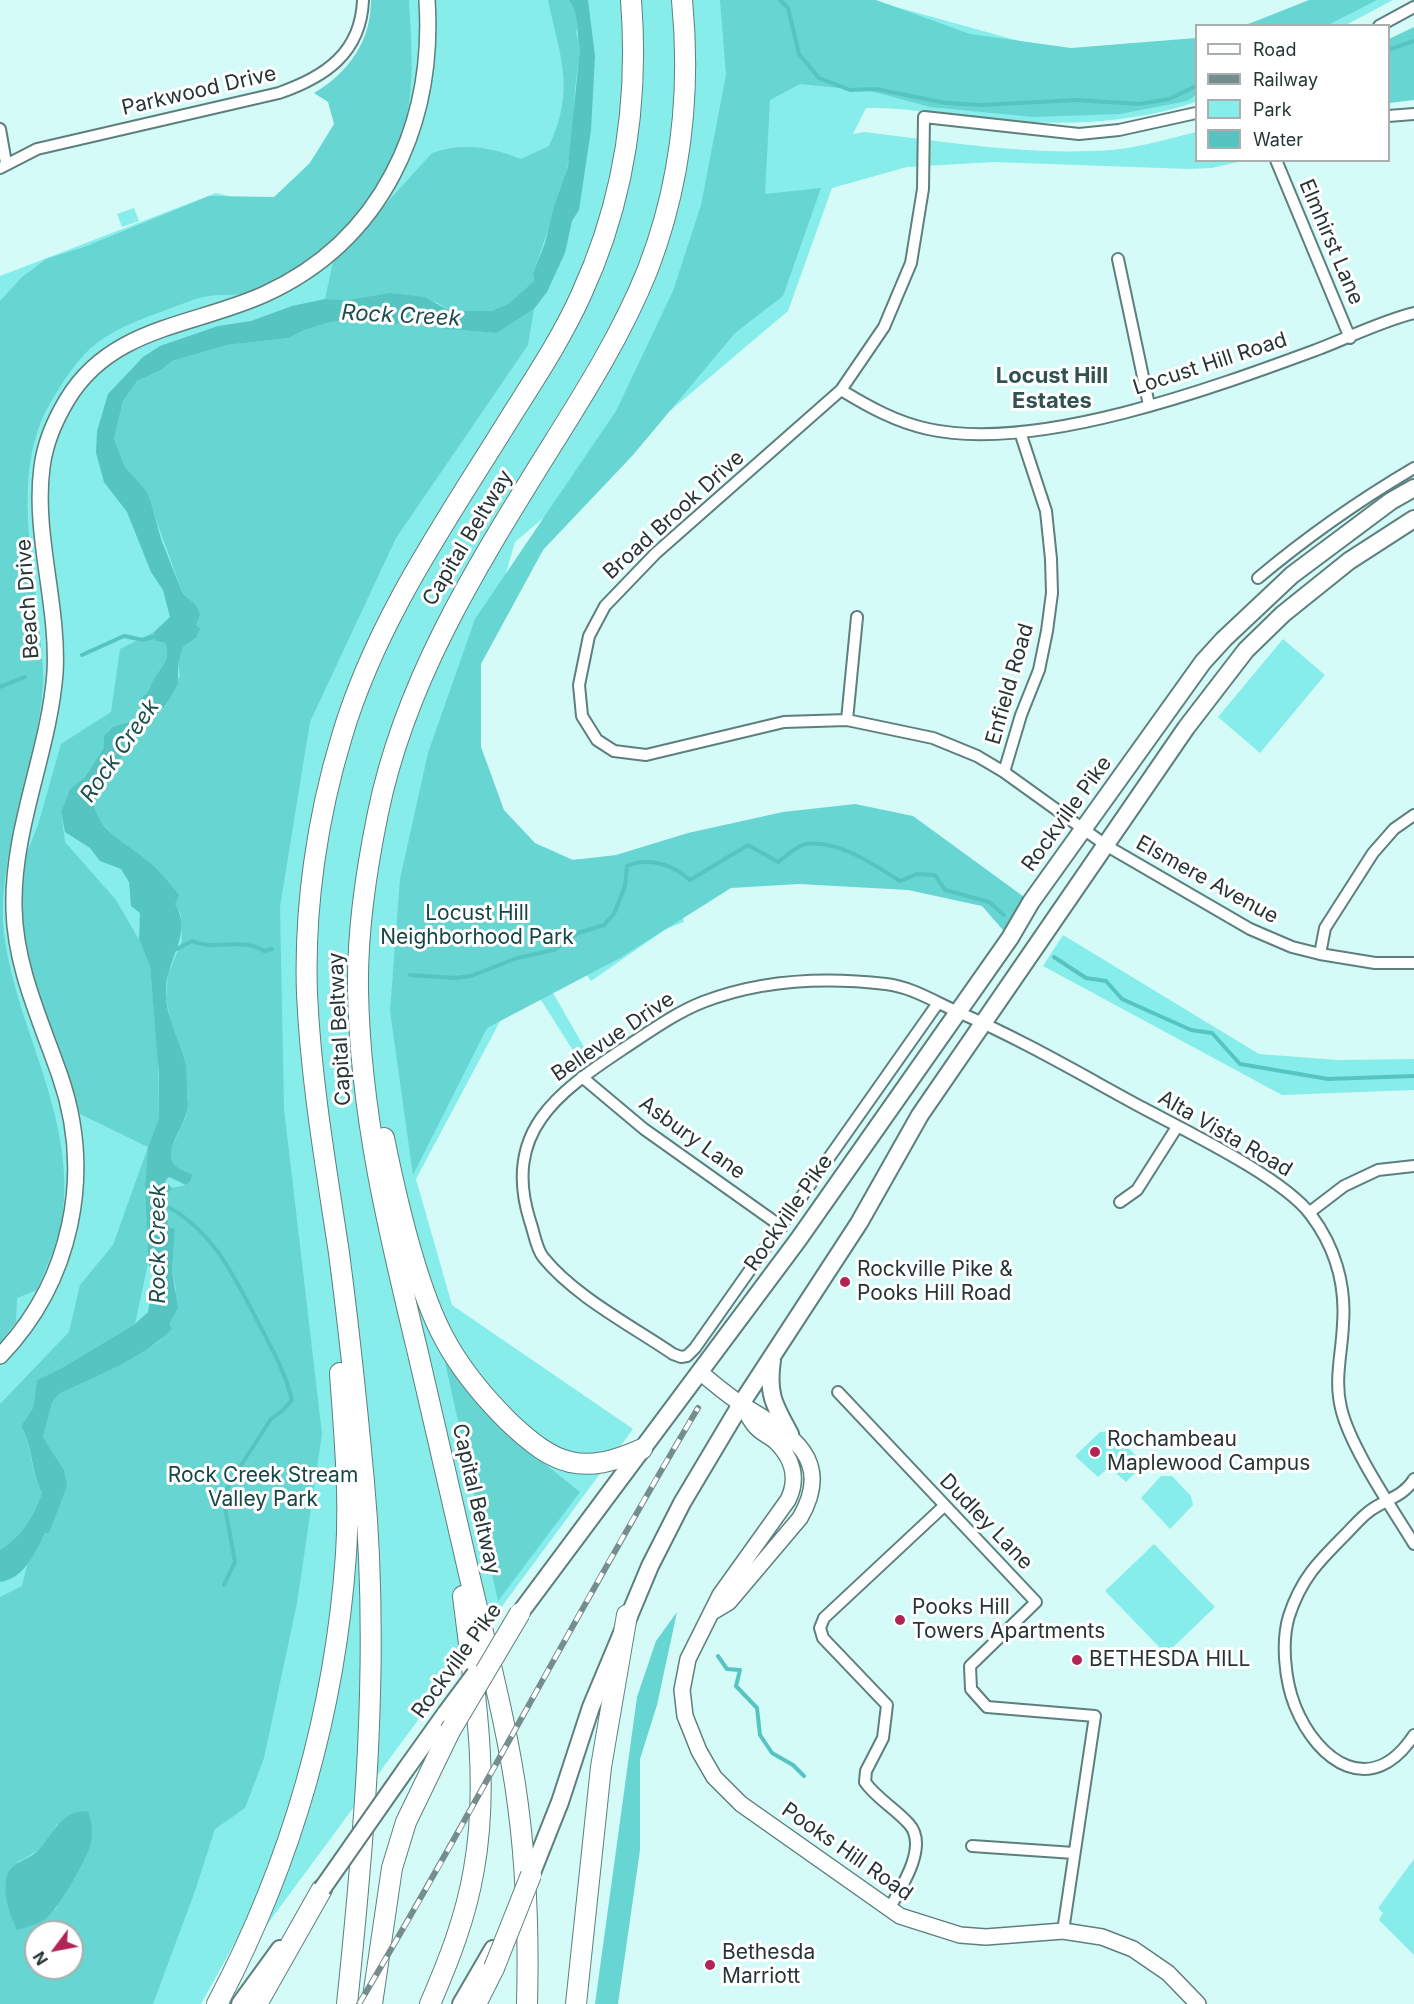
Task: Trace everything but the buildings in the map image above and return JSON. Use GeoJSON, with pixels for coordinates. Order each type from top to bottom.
{"type":"FeatureCollection","features":[{"type":"Feature","properties":{"kind":"highway","name":"Capital Beltway"},"geometry":{"type":"LineString","coordinates":[[347,2004],[365,1786],[370,1693],[370,1581],[365,1488],[349,1337],[312,1057],[307,990],[309,916],[316,852],[342,734],[362,679],[388,620],[420,562],[549,355],[580,298],[600,250],[618,194],[627,145],[633,90],[631,0]]}},
{"type":"Feature","properties":{"kind":"highway","name":"Capital Beltway"},"geometry":{"type":"LineString","coordinates":[[527,2004],[524,1866],[515,1787],[499,1698],[376,1167],[360,1051],[358,986],[361,917],[368,864],[380,804],[411,701],[435,644],[463,591],[623,325],[648,269],[668,210],[680,154],[686,90],[681,0]]}},
{"type":"Feature","properties":{"kind":"highway"},"geometry":{"type":"LineString","coordinates":[[358,986],[377,1108],[392,1174],[430,1306],[458,1363],[478,1389],[521,1433],[559,1459],[577,1464],[596,1465],[614,1462],[642,1449]]}},
{"type":"Feature","properties":{"kind":"highway"},"geometry":{"type":"LineString","coordinates":[[217,2004],[257,1922],[283,1859],[320,1736],[337,1643],[346,1552],[347,1504],[328,1178]]}},
{"type":"Feature","properties":{"kind":"highway"},"geometry":{"type":"LineString","coordinates":[[430,2004],[462,1923],[474,1868],[480,1816],[477,1707],[452,1501]]}},
{"type":"Feature","properties":{"kind":"highway"},"geometry":{"type":"LineString","coordinates":[[372,2004],[392,1868],[406,1822],[448,1722],[520,1613]]}},
{"type":"Feature","properties":{"kind":"highway"},"geometry":{"type":"LineString","coordinates":[[576,2004],[601,1767],[627,1615]]}},
{"type":"Feature","properties":{"kind":"highway"},"geometry":{"type":"LineString","coordinates":[[476,2004],[531,1875]]}},
{"type":"Feature","properties":{"kind":"highway"},"geometry":{"type":"LineString","coordinates":[[257,2004],[322,1889]]}},
{"type":"Feature","properties":{"kind":"main road","name":"Rockville Pike"},"geometry":{"type":"LineString","coordinates":[[520,1613],[798,1240],[1083,830],[1203,662],[1292,575],[1391,501],[1414,488]]}},
{"type":"Feature","properties":{"kind":"main road"},"geometry":{"type":"LineString","coordinates":[[531,1875],[560,1802],[591,1707],[627,1615],[682,1503],[741,1404],[859,1223],[920,1115],[1186,728],[1246,650],[1283,614],[1349,561],[1414,519]]}},
{"type":"Feature","properties":{"kind":"main road"},"geometry":{"type":"LineString","coordinates":[[772,1359],[769,1390],[773,1403],[790,1434]]}},
{"type":"Feature","properties":{"kind":"main road","name":"Rockville Pike"},"geometry":{"type":"LineString","coordinates":[[240,2004],[406,1769],[448,1722]]}},
{"type":"Feature","properties":{"kind":"main road"},"geometry":{"type":"LineString","coordinates":[[461,2004],[494,1959]]}},
{"type":"Feature","properties":{"kind":"street","name":"Parkwood Drive"},"geometry":{"type":"LineString","coordinates":[[3,165],[37,149],[279,93],[305,84],[336,63],[349,47],[362,17],[363,0]]}},
{"type":"Feature","properties":{"kind":"street","name":"Beach Drive"},"geometry":{"type":"LineString","coordinates":[[0,1356],[36,1312],[54,1276],[72,1220],[76,1180],[75,1142],[67,1098],[23,970],[14,908],[19,848],[50,708],[54,674],[55,634],[41,497],[42,465],[50,436],[72,392],[109,354],[154,330],[247,301],[273,290],[316,263],[363,218],[394,174],[415,123],[427,62],[427,0]]}},
{"type":"Feature","properties":{"kind":"street"},"geometry":{"type":"LineString","coordinates":[[1383,24],[1414,7]]}},
{"type":"Feature","properties":{"kind":"street","name":"Broad Brook Drive"},"geometry":{"type":"LineString","coordinates":[[1004,771],[977,756],[933,738],[847,720],[784,722],[646,755],[614,751],[597,740],[582,716],[579,685],[589,636],[605,606],[619,589],[842,390],[884,327],[911,263],[923,189],[924,117],[1079,134],[1119,130],[1195,113]]}},
{"type":"Feature","properties":{"kind":"street"},"geometry":{"type":"LineString","coordinates":[[1390,116],[1414,114]]}},
{"type":"Feature","properties":{"kind":"street"},"geometry":{"type":"LineString","coordinates":[[0,129],[3,165]]}},
{"type":"Feature","properties":{"kind":"street","name":"Elmhirst Lane"},"geometry":{"type":"LineString","coordinates":[[1277,162],[1350,338]]}},
{"type":"Feature","properties":{"kind":"street"},"geometry":{"type":"LineString","coordinates":[[1118,259],[1149,405]]}},
{"type":"Feature","properties":{"kind":"street","name":"Locust Hill Road"},"geometry":{"type":"LineString","coordinates":[[842,390],[885,416],[929,429],[964,433],[1020,432],[1088,420],[1227,384],[1414,313]]}},
{"type":"Feature","properties":{"kind":"street","name":"Enfield Road"},"geometry":{"type":"LineString","coordinates":[[1004,771],[1021,715],[1039,669],[1052,593],[1052,559],[1046,511],[1020,432]]}},
{"type":"Feature","properties":{"kind":"street"},"geometry":{"type":"LineString","coordinates":[[1258,578],[1310,534],[1361,499],[1414,468]]}},
{"type":"Feature","properties":{"kind":"street"},"geometry":{"type":"LineString","coordinates":[[847,720],[857,617]]}},
{"type":"Feature","properties":{"kind":"street","name":"Elsmere Avenue"},"geometry":{"type":"LineString","coordinates":[[1004,771],[1107,846],[1250,928],[1292,947],[1320,954],[1376,963],[1414,963]]}},
{"type":"Feature","properties":{"kind":"street"},"geometry":{"type":"LineString","coordinates":[[1320,954],[1325,928],[1373,853],[1394,829],[1414,815]]}},
{"type":"Feature","properties":{"kind":"street","name":"Bellevue Drive"},"geometry":{"type":"LineString","coordinates":[[687,1356],[681,1357],[673,1354],[581,1292],[541,1255],[523,1198],[526,1153],[532,1134],[550,1104],[582,1077],[654,1029],[702,1003],[758,987],[815,980],[889,984],[958,1012]]}},
{"type":"Feature","properties":{"kind":"street","name":"Rockville Pike"},"geometry":{"type":"LineString","coordinates":[[687,1356],[782,1227],[938,1003]]}},
{"type":"Feature","properties":{"kind":"street","name":"Alta Vista Road"},"geometry":{"type":"LineString","coordinates":[[958,1012],[985,1023],[1177,1127],[1279,1185],[1310,1212],[1331,1248],[1343,1289],[1344,1324],[1336,1374],[1341,1410],[1354,1440],[1414,1544]]}},
{"type":"Feature","properties":{"kind":"street","name":"Asbury Lane"},"geometry":{"type":"LineString","coordinates":[[582,1077],[644,1129],[782,1227]]}},
{"type":"Feature","properties":{"kind":"street"},"geometry":{"type":"LineString","coordinates":[[1120,1202],[1137,1190],[1177,1127]]}},
{"type":"Feature","properties":{"kind":"street"},"geometry":{"type":"LineString","coordinates":[[1310,1212],[1344,1186],[1378,1170],[1414,1166]]}},
{"type":"Feature","properties":{"kind":"street","name":"Pooks Hill Road"},"geometry":{"type":"LineString","coordinates":[[700,1372],[741,1404],[790,1434],[802,1450],[810,1468],[812,1488],[808,1504],[800,1518],[729,1602],[714,1611]]}},
{"type":"Feature","properties":{"kind":"street","name":"Dudley Lane"},"geometry":{"type":"LineString","coordinates":[[838,1392],[1036,1602],[970,1666],[971,1689],[987,1707],[1095,1716],[1063,1931]]}},
{"type":"Feature","properties":{"kind":"street","name":"Pooks Hill Road"},"geometry":{"type":"LineString","coordinates":[[741,1404],[756,1429],[773,1440],[791,1462],[794,1477],[793,1490],[720,1595],[688,1659],[682,1690],[685,1716],[699,1751],[714,1777],[741,1804],[889,1910],[913,1922],[960,1935],[986,1937],[1063,1931],[1102,1937],[1133,1949],[1168,1973],[1198,2004]]}},
{"type":"Feature","properties":{"kind":"street"},"geometry":{"type":"LineString","coordinates":[[1414,1479],[1408,1490],[1371,1510],[1314,1565],[1300,1587],[1288,1620],[1285,1663],[1294,1705],[1310,1732],[1335,1760],[1346,1767],[1360,1770],[1380,1768],[1403,1752],[1414,1735]]}},
{"type":"Feature","properties":{"kind":"street"},"geometry":{"type":"LineString","coordinates":[[889,1910],[916,1850],[910,1825],[872,1792],[865,1782],[866,1771],[883,1738],[887,1705],[823,1638],[820,1628],[824,1618],[944,1506]]}},
{"type":"Feature","properties":{"kind":"street"},"geometry":{"type":"LineString","coordinates":[[972,1846],[1074,1853]]}},
{"type":"Feature","properties":{"kind":"green space"},"geometry":{"type":"Polygon","coordinates":[[[371,0],[409,0],[411,76],[409,106],[398,147],[385,174],[367,200],[324,248],[299,268],[273,283],[247,293],[209,296],[193,300],[128,325],[100,341],[85,353],[56,393],[41,422],[33,449],[29,477],[29,534],[39,620],[43,685],[34,745],[7,863],[3,924],[18,998],[53,1106],[61,1143],[64,1181],[62,1219],[51,1255],[37,1290],[17,1298],[16,1322],[0,1343],[0,301],[21,278],[46,259],[84,247],[209,196],[274,197],[310,163],[334,124],[328,102],[314,93],[338,75],[356,54],[367,29],[371,0]]]}},
{"type":"Feature","properties":{"kind":"green space","name":"Rock Creek Stream Valley Park"},"geometry":{"type":"Polygon","coordinates":[[[382,0],[871,0],[1030,44],[1085,50],[1195,39],[1195,102],[1168,110],[1111,120],[1054,123],[995,120],[904,109],[866,108],[853,134],[865,132],[1019,150],[1080,151],[1133,147],[1195,132],[1195,162],[1238,162],[1212,168],[1189,169],[994,162],[907,167],[832,188],[788,311],[515,542],[459,734],[529,863],[664,853],[684,922],[666,929],[591,981],[574,958],[544,977],[588,1054],[579,1060],[532,986],[513,997],[416,1179],[452,1305],[633,1429],[266,1926],[248,1919],[201,2004],[0,2004],[0,276],[216,193],[279,208],[332,130],[382,0]]]}},
{"type":"Feature","properties":{"kind":"green space"},"geometry":{"type":"Polygon","coordinates":[[[548,0],[569,0],[574,6],[579,24],[576,32],[580,48],[575,89],[573,140],[564,184],[533,273],[534,281],[508,304],[491,311],[450,311],[438,303],[389,293],[347,300],[325,299],[333,262],[432,153],[454,148],[477,147],[499,151],[521,159],[549,146],[557,126],[564,90],[561,56],[548,0]]]}},
{"type":"Feature","properties":{"kind":"green space","name":"Locust Hill Neighborhood Park"},"geometry":{"type":"Polygon","coordinates":[[[720,0],[876,0],[970,34],[1071,48],[1195,38],[1195,96],[1187,101],[1120,114],[1034,117],[930,107],[871,91],[800,84],[770,100],[765,194],[821,188],[783,296],[735,333],[633,455],[543,550],[481,664],[481,747],[504,810],[535,843],[573,860],[616,855],[688,833],[783,812],[855,804],[913,816],[1031,902],[1010,938],[982,906],[908,890],[799,884],[731,888],[620,958],[487,1028],[413,1175],[390,1011],[400,879],[428,753],[475,619],[616,411],[673,291],[701,205],[726,75],[720,0]]]}},
{"type":"Feature","properties":{"kind":"green space"},"geometry":{"type":"Polygon","coordinates":[[[1309,0],[1377,0],[1330,24],[1249,24],[1309,0]]]}},
{"type":"Feature","properties":{"kind":"green space"},"geometry":{"type":"Polygon","coordinates":[[[1324,0],[1393,0],[1348,24],[1247,24],[1324,0]]]}},
{"type":"Feature","properties":{"kind":"green space"},"geometry":{"type":"Polygon","coordinates":[[[1414,27],[1414,100],[1390,103],[1390,39],[1414,27]]]}},
{"type":"Feature","properties":{"kind":"green space"},"geometry":{"type":"Polygon","coordinates":[[[134,208],[139,221],[122,227],[117,214],[134,208]]]}},
{"type":"Feature","properties":{"kind":"green space"},"geometry":{"type":"Polygon","coordinates":[[[534,309],[528,345],[396,538],[310,722],[280,907],[284,1109],[322,1434],[297,1603],[264,1758],[245,1808],[215,1829],[195,1891],[153,2004],[0,2004],[0,1597],[22,1586],[27,1566],[45,1533],[64,1470],[43,1437],[52,1403],[59,1394],[154,1345],[161,1340],[169,1324],[176,1289],[172,1271],[175,1229],[169,1227],[164,1199],[172,1188],[186,1185],[192,1174],[180,1171],[171,1161],[170,1151],[186,1117],[188,1103],[186,1068],[172,1029],[166,997],[168,974],[182,941],[181,914],[149,862],[118,841],[96,815],[93,803],[130,745],[166,706],[180,676],[178,665],[183,647],[196,638],[195,604],[183,594],[145,489],[125,467],[114,439],[123,401],[137,381],[161,370],[172,361],[227,345],[289,338],[330,322],[361,320],[393,325],[409,321],[447,329],[497,333],[534,309]],[[57,1824],[41,1847],[17,1862],[55,1910],[89,1848],[57,1824]]]}},
{"type":"Feature","properties":{"kind":"green space"},"geometry":{"type":"Polygon","coordinates":[[[154,632],[156,641],[165,643],[167,657],[139,700],[141,713],[132,721],[111,727],[104,736],[104,747],[85,777],[70,789],[61,812],[65,842],[116,900],[145,950],[150,966],[158,1052],[159,1118],[148,1147],[80,1114],[41,1005],[28,960],[21,913],[26,855],[38,825],[61,744],[111,712],[120,649],[154,632]]]}},
{"type":"Feature","properties":{"kind":"green space"},"geometry":{"type":"Polygon","coordinates":[[[1283,639],[1325,675],[1260,753],[1218,717],[1283,639]]]}},
{"type":"Feature","properties":{"kind":"green space"},"geometry":{"type":"Polygon","coordinates":[[[1063,935],[1259,1054],[1338,1060],[1414,1059],[1414,1090],[1282,1095],[1043,966],[1063,935]]]}},
{"type":"Feature","properties":{"kind":"green space"},"geometry":{"type":"Polygon","coordinates":[[[148,1147],[145,1185],[148,1263],[135,1324],[60,1369],[37,1380],[33,1408],[21,1426],[42,1493],[26,1526],[15,1539],[0,1550],[0,1404],[69,1332],[80,1285],[113,1245],[148,1147]]]}},
{"type":"Feature","properties":{"kind":"green space"},"geometry":{"type":"Polygon","coordinates":[[[443,1353],[510,1436],[580,1492],[498,1601],[443,1353]]]}},
{"type":"Feature","properties":{"kind":"green space"},"geometry":{"type":"Polygon","coordinates":[[[1112,1431],[1144,1464],[1126,1482],[1109,1467],[1098,1477],[1075,1456],[1100,1432],[1112,1431]]]}},
{"type":"Feature","properties":{"kind":"green space"},"geometry":{"type":"Polygon","coordinates":[[[1161,1476],[1172,1476],[1191,1496],[1193,1505],[1170,1529],[1141,1498],[1161,1476]]]}},
{"type":"Feature","properties":{"kind":"green space"},"geometry":{"type":"Polygon","coordinates":[[[1154,1544],[1215,1607],[1166,1654],[1105,1591],[1154,1544]]]}},
{"type":"Feature","properties":{"kind":"green space"},"geometry":{"type":"Polygon","coordinates":[[[677,1612],[657,1705],[640,1759],[640,1850],[618,2004],[595,2004],[637,1697],[656,1641],[677,1612]]]}},
{"type":"Feature","properties":{"kind":"green space"},"geometry":{"type":"Polygon","coordinates":[[[1414,1859],[1414,1955],[1379,1920],[1383,1913],[1378,1908],[1414,1859]]]}},
{"type":"Feature","properties":{"kind":"water","name":"Rock Creek"},"geometry":{"type":"Polygon","coordinates":[[[569,0],[588,0],[595,56],[591,130],[579,210],[572,221],[565,253],[547,292],[534,309],[497,333],[447,329],[409,321],[393,325],[361,320],[330,322],[289,338],[227,345],[172,361],[161,370],[137,381],[123,401],[114,439],[125,467],[145,489],[150,500],[162,542],[183,594],[195,604],[200,614],[196,625],[200,629],[196,638],[183,647],[178,665],[178,684],[166,705],[130,745],[93,803],[102,823],[109,831],[142,856],[179,895],[175,904],[180,914],[181,934],[168,976],[166,998],[167,1008],[186,1066],[188,1103],[171,1153],[172,1161],[179,1168],[192,1174],[191,1180],[186,1185],[169,1177],[165,1181],[172,1188],[164,1200],[169,1227],[175,1229],[172,1271],[178,1308],[169,1324],[172,1329],[133,1358],[59,1394],[52,1403],[43,1437],[64,1470],[67,1486],[49,1533],[45,1533],[28,1564],[16,1576],[0,1582],[0,1550],[15,1539],[26,1526],[42,1493],[21,1426],[33,1408],[37,1380],[60,1369],[135,1324],[148,1312],[154,1276],[148,1263],[145,1185],[148,1147],[159,1118],[159,1074],[150,966],[139,939],[140,913],[131,906],[129,882],[121,869],[100,861],[90,848],[65,832],[61,812],[70,789],[85,777],[104,747],[104,736],[112,727],[132,721],[141,713],[139,700],[148,691],[167,653],[165,643],[156,641],[154,632],[170,617],[163,590],[151,572],[127,512],[104,482],[96,453],[97,431],[108,394],[143,357],[160,346],[218,326],[251,321],[292,306],[325,299],[347,300],[389,293],[424,297],[450,311],[491,311],[508,304],[534,281],[533,273],[545,243],[554,207],[568,167],[580,48],[576,17],[569,0]]]}},
{"type":"Feature","properties":{"kind":"water"},"geometry":{"type":"Polygon","coordinates":[[[88,1811],[91,1821],[91,1844],[82,1865],[49,1916],[44,1920],[24,1920],[24,1928],[17,1930],[6,1897],[9,1871],[35,1853],[62,1821],[76,1812],[88,1811]]]}},
{"type":"Feature","properties":{"kind":"waterway"},"geometry":{"type":"LineString","coordinates":[[780,0],[788,8],[799,54],[819,78],[850,90],[876,89],[946,103],[982,105],[1077,100],[1139,104],[1169,99],[1195,86]]}},
{"type":"Feature","properties":{"kind":"waterway"},"geometry":{"type":"LineString","coordinates":[[1390,49],[1414,41]]}},
{"type":"Feature","properties":{"kind":"waterway"},"geometry":{"type":"LineString","coordinates":[[82,655],[124,636],[143,640],[160,635]]}},
{"type":"Feature","properties":{"kind":"waterway"},"geometry":{"type":"LineString","coordinates":[[0,687],[25,677]]}},
{"type":"Feature","properties":{"kind":"waterway"},"geometry":{"type":"LineString","coordinates":[[410,975],[455,978],[471,976],[517,958],[554,950],[578,933],[604,925],[614,914],[625,886],[627,866],[652,862],[668,866],[690,880],[748,845],[778,862],[805,844],[843,849],[879,867],[900,881],[917,874],[935,875],[945,890],[989,902],[1004,915]]}},
{"type":"Feature","properties":{"kind":"waterway"},"geometry":{"type":"LineString","coordinates":[[177,949],[192,941],[210,945],[247,945],[264,951],[272,949]]}},
{"type":"Feature","properties":{"kind":"waterway"},"geometry":{"type":"LineString","coordinates":[[1054,957],[1086,978],[1106,981],[1122,999],[1191,1030],[1212,1033],[1240,1064],[1328,1079],[1414,1076]]}},
{"type":"Feature","properties":{"kind":"waterway"},"geometry":{"type":"LineString","coordinates":[[162,1204],[194,1225],[219,1253],[272,1349],[292,1400],[271,1419],[223,1497],[235,1562],[224,1585]]}},
{"type":"Feature","properties":{"kind":"waterway"},"geometry":{"type":"LineString","coordinates":[[718,1656],[727,1669],[740,1670],[736,1686],[757,1708],[760,1735],[772,1753],[793,1765],[804,1776]]}},
{"type":"Feature","properties":{"kind":"railway"},"geometry":{"type":"LineString","coordinates":[[359,2004],[698,1408]]}},
{"type":"Feature","properties":{"kind":"place","name":"Rockville Pike & Pooks Hill Road"},"geometry":{"type":"Point","coordinates":[845,1282]}},
{"type":"Feature","properties":{"kind":"place","name":"Rochambeau Maplewood Campus"},"geometry":{"type":"Point","coordinates":[1095,1452]}},
{"type":"Feature","properties":{"kind":"place","name":"Pooks Hill Towers Apartments"},"geometry":{"type":"Point","coordinates":[900,1620]}},
{"type":"Feature","properties":{"kind":"place","name":"BETHESDA HILL"},"geometry":{"type":"Point","coordinates":[1077,1660]}},
{"type":"Feature","properties":{"kind":"place","name":"Bethesda Marriott"},"geometry":{"type":"Point","coordinates":[710,1965]}},
{"type":"Feature","properties":{"kind":"district","name":"Locust Hill Estates"},"geometry":{"type":"Point","coordinates":[1052,388]}}]}
